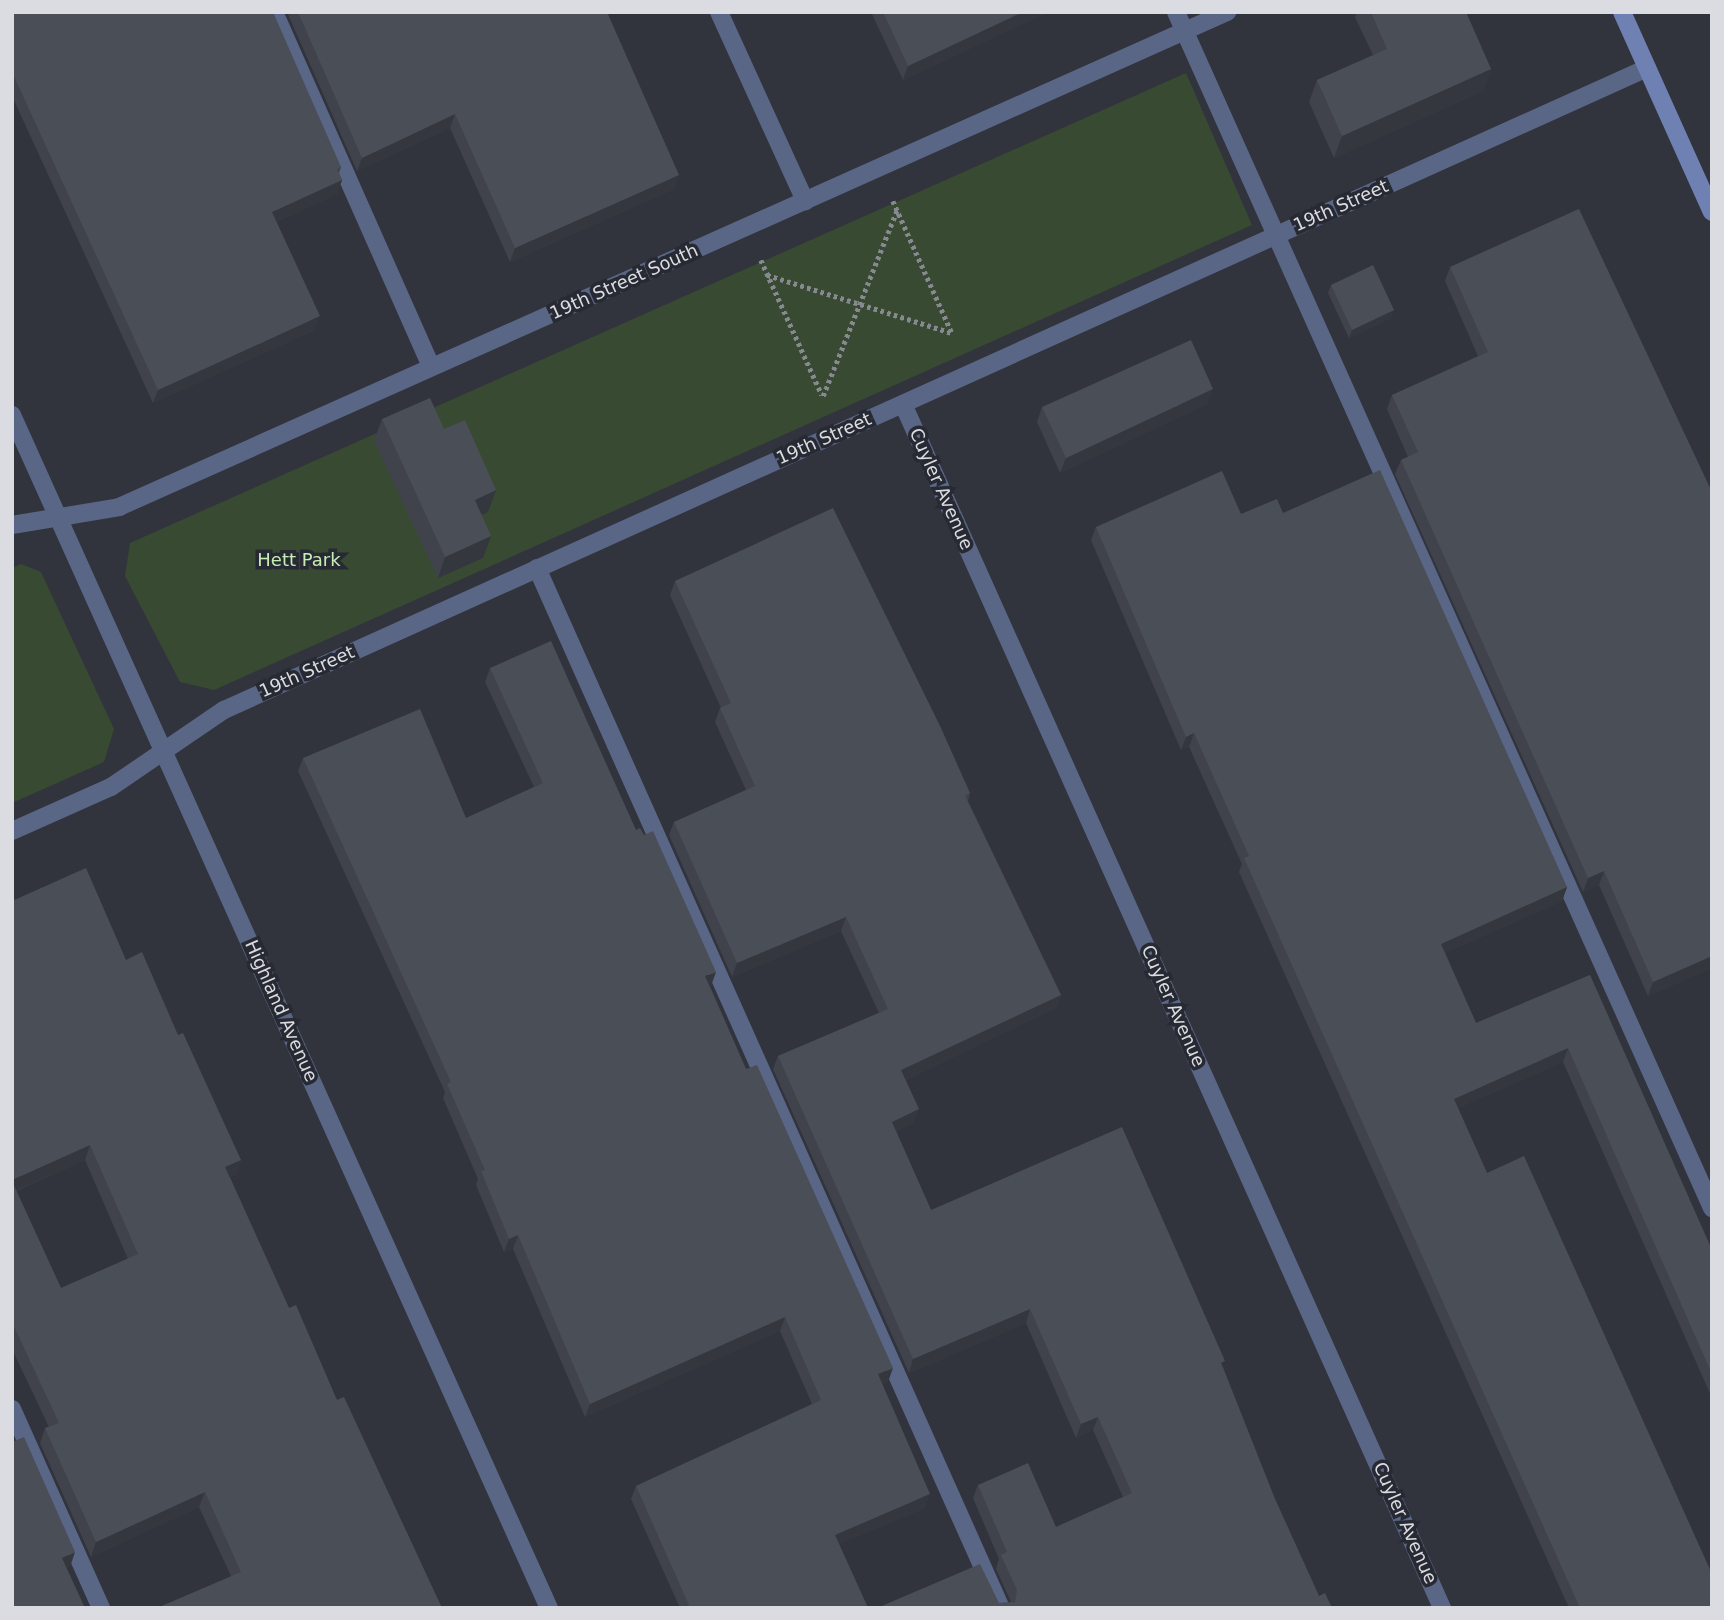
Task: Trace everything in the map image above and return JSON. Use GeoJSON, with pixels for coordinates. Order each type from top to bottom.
{"type":"FeatureCollection","features":[{"type":"Feature","properties":{"kind":"street"},"geometry":{"type":"LineString","coordinates":[[274,12],[431,368]]}},
{"type":"Feature","properties":{"kind":"street"},"geometry":{"type":"LineString","coordinates":[[719,12],[805,201]]}},
{"type":"Feature","properties":{"kind":"street"},"geometry":{"type":"LineString","coordinates":[[1176,12],[1712,1208]]}},
{"type":"Feature","properties":{"kind":"street","name":"19th Street South"},"geometry":{"type":"LineString","coordinates":[[12,525],[57,515],[119,507],[1227,12]]}},
{"type":"Feature","properties":{"kind":"street"},"geometry":{"type":"LineString","coordinates":[[1622,12],[1712,212]]}},
{"type":"Feature","properties":{"kind":"street","name":"19th Street"},"geometry":{"type":"LineString","coordinates":[[12,831],[111,787],[224,710],[1647,68]]}},
{"type":"Feature","properties":{"kind":"street","name":"Cuyler Avenue"},"geometry":{"type":"LineString","coordinates":[[903,404],[1442,1608]]}},
{"type":"Feature","properties":{"kind":"street","name":"Highland Avenue"},"geometry":{"type":"LineString","coordinates":[[12,415],[549,1608]]}},
{"type":"Feature","properties":{"kind":"street"},"geometry":{"type":"LineString","coordinates":[[537,568],[1001,1608]]}},
{"type":"Feature","properties":{"kind":"street"},"geometry":{"type":"LineString","coordinates":[[12,1409],[101,1608]]}},
{"type":"Feature","properties":{"kind":"path"},"geometry":{"type":"LineString","coordinates":[[892,198],[956,341]]}},
{"type":"Feature","properties":{"kind":"path"},"geometry":{"type":"LineString","coordinates":[[823,396],[897,210]]}},
{"type":"Feature","properties":{"kind":"path"},"geometry":{"type":"LineString","coordinates":[[760,257],[825,402]]}},
{"type":"Feature","properties":{"kind":"path"},"geometry":{"type":"LineString","coordinates":[[767,275],[952,333]]}},
{"type":"Feature","properties":{"kind":"green space","name":"Hett Park"},"geometry":{"type":"Polygon","coordinates":[[[1186,73],[1252,225],[214,690],[180,682],[125,576],[130,543],[1186,73]]]}},
{"type":"Feature","properties":{"kind":"green space"},"geometry":{"type":"Polygon","coordinates":[[[21,564],[41,572],[114,729],[104,762],[12,803],[12,568],[21,564]]]}},
{"type":"Feature","properties":{"kind":"building"},"geometry":{"type":"Polygon","coordinates":[[[12,12],[273,12],[341,167],[337,169],[342,180],[272,212],[320,316],[158,390],[12,72],[12,12]]]}},
{"type":"Feature","properties":{"kind":"building"},"geometry":{"type":"Polygon","coordinates":[[[298,12],[607,12],[679,175],[515,248],[455,114],[362,158],[298,12]]]}},
{"type":"Feature","properties":{"kind":"building"},"geometry":{"type":"Polygon","coordinates":[[[883,12],[1023,12],[908,66],[883,12]]]}},
{"type":"Feature","properties":{"kind":"building"},"geometry":{"type":"Polygon","coordinates":[[[1371,12],[1466,12],[1491,69],[1342,136],[1317,80],[1387,49],[1371,12]]]}},
{"type":"Feature","properties":{"kind":"building"},"geometry":{"type":"Polygon","coordinates":[[[1579,209],[1712,492],[1712,956],[1653,982],[1604,871],[1588,878],[1401,460],[1418,452],[1392,395],[1488,352],[1450,267],[1579,209]]]}},
{"type":"Feature","properties":{"kind":"building"},"geometry":{"type":"Polygon","coordinates":[[[1373,265],[1394,310],[1352,330],[1331,285],[1373,265]]]}},
{"type":"Feature","properties":{"kind":"building"},"geometry":{"type":"Polygon","coordinates":[[[1191,340],[1213,389],[1066,458],[1042,407],[1191,340]]]}},
{"type":"Feature","properties":{"kind":"building"},"geometry":{"type":"Polygon","coordinates":[[[430,398],[444,429],[465,420],[496,490],[475,500],[491,536],[445,557],[382,419],[430,398]]]}},
{"type":"Feature","properties":{"kind":"building"},"geometry":{"type":"Polygon","coordinates":[[[1380,470],[1567,887],[1441,944],[1476,1023],[1590,975],[1712,1250],[1712,1374],[1568,1048],[1454,1099],[1487,1173],[1524,1156],[1712,1574],[1712,1608],[1580,1608],[1244,858],[1249,856],[1194,733],[1186,737],[1096,527],[1222,471],[1241,514],[1277,499],[1283,513],[1380,470]]]}},
{"type":"Feature","properties":{"kind":"building"},"geometry":{"type":"Polygon","coordinates":[[[833,508],[941,728],[970,793],[965,796],[1061,995],[901,1070],[919,1109],[892,1122],[931,1210],[1122,1127],[1225,1361],[1221,1363],[1275,1499],[1319,1596],[1325,1593],[1332,1608],[877,1608],[980,1564],[999,1603],[1015,1602],[1017,1590],[1001,1555],[1007,1552],[978,1485],[1028,1463],[1056,1527],[1132,1493],[1098,1417],[1081,1424],[1030,1309],[913,1359],[778,1056],[888,1009],[846,917],[737,963],[674,822],[755,786],[720,708],[731,703],[675,581],[833,508]]]}},
{"type":"Feature","properties":{"kind":"building"},"geometry":{"type":"Polygon","coordinates":[[[551,641],[636,830],[640,828],[644,835],[653,831],[716,972],[705,976],[746,1069],[757,1065],[893,1368],[878,1374],[930,1494],[835,1535],[868,1608],[683,1608],[689,1605],[636,1486],[821,1400],[785,1317],[590,1404],[518,1235],[509,1239],[481,1171],[485,1170],[447,1084],[451,1082],[303,758],[420,709],[466,818],[543,783],[490,668],[551,641]]]}},
{"type":"Feature","properties":{"kind":"building"},"geometry":{"type":"Polygon","coordinates":[[[86,868],[126,960],[142,952],[178,1035],[183,1033],[241,1160],[225,1167],[289,1308],[296,1305],[337,1400],[344,1397],[442,1608],[157,1608],[241,1572],[205,1492],[96,1542],[45,1428],[59,1423],[12,1322],[12,1181],[61,1288],[138,1254],[90,1145],[12,1180],[12,901],[86,868]]]}},
{"type":"Feature","properties":{"kind":"building"},"geometry":{"type":"Polygon","coordinates":[[[24,1437],[75,1552],[62,1558],[85,1608],[12,1608],[12,1442],[24,1437]]]}}]}
